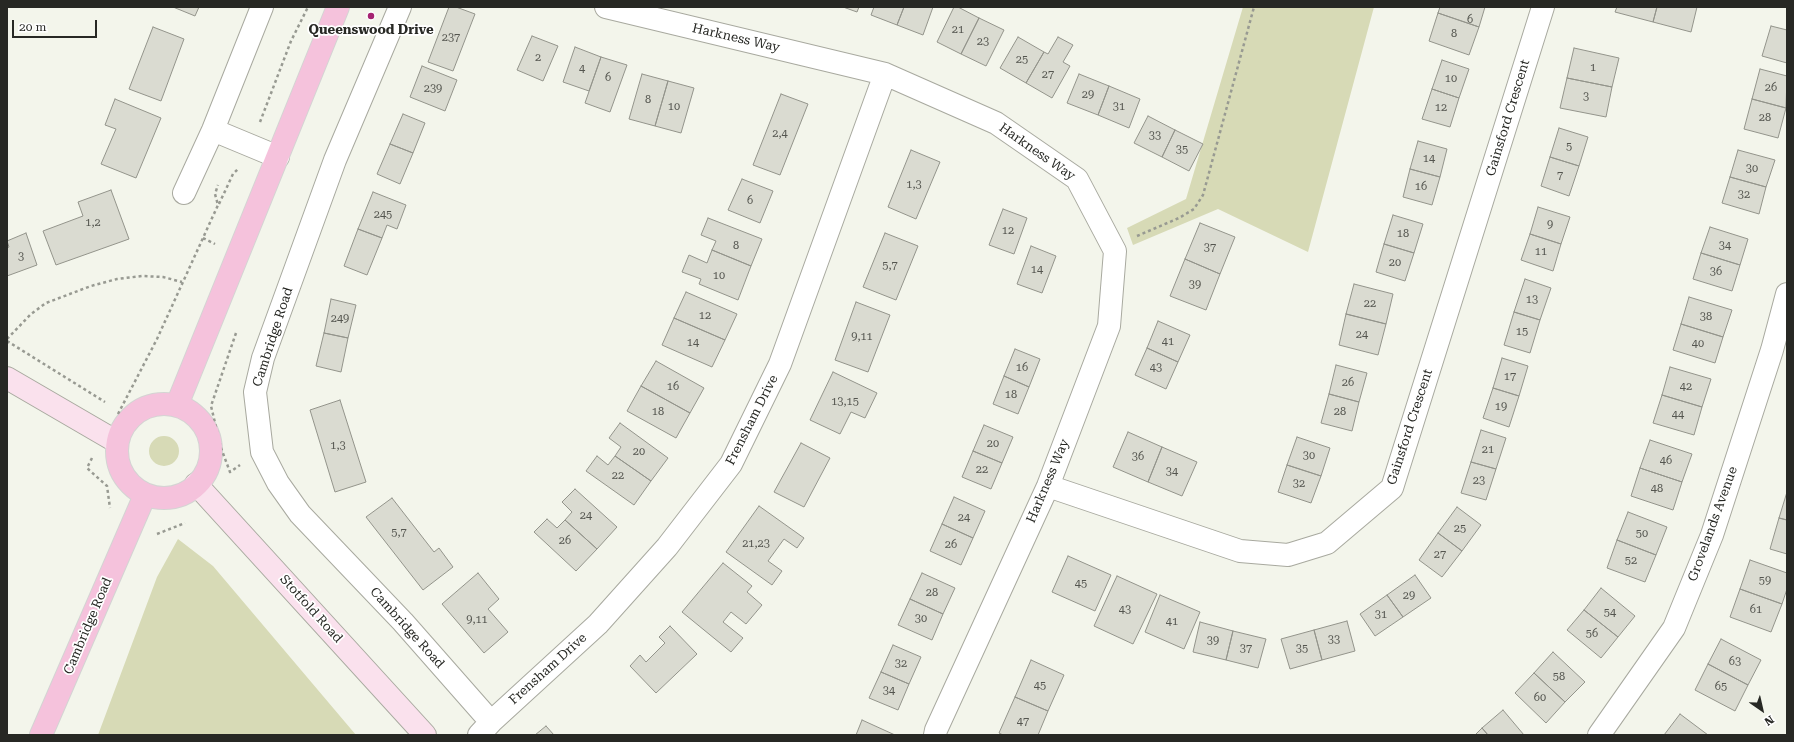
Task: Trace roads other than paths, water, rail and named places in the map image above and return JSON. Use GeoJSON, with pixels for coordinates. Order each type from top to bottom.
{"type":"FeatureCollection","features":[{"type":"Feature","properties":{"kind":"main road"},"geometry":{"type":"LineString","coordinates":[[177,406],[338,7]]}},
{"type":"Feature","properties":{"kind":"main road"},"geometry":{"type":"LineString","coordinates":[[163,404],[177,406],[189,411],[200,420],[209,435],[211,447],[209,466],[206,474],[193,489],[180,496],[164,499],[145,495],[132,487],[123,476],[117,462],[117,442],[126,422],[136,413],[149,406],[163,404]]}},
{"type":"Feature","properties":{"kind":"main road","name":"Cambridge Road"},"geometry":{"type":"LineString","coordinates":[[41,735],[145,495]]}},
{"type":"Feature","properties":{"kind":"street"},"geometry":{"type":"LineString","coordinates":[[184,193],[213,130],[262,7]]}},
{"type":"Feature","properties":{"kind":"street","name":"Cambridge Road"},"geometry":{"type":"LineString","coordinates":[[400,7],[335,160],[263,358],[255,392],[262,452],[278,483],[300,514],[403,622],[485,728]]}},
{"type":"Feature","properties":{"kind":"street","name":"Harkness Way"},"geometry":{"type":"LineString","coordinates":[[606,7],[885,74],[996,123],[1077,179],[1115,251],[1109,326],[1048,486],[936,730],[936,735]]}},
{"type":"Feature","properties":{"kind":"street","name":"Gainsford Crescent"},"geometry":{"type":"LineString","coordinates":[[1048,486],[1240,551],[1288,555],[1327,543],[1392,488],[1543,7]]}},
{"type":"Feature","properties":{"kind":"street","name":"Frensham Drive"},"geometry":{"type":"LineString","coordinates":[[485,728],[598,624],[667,547],[731,464],[780,364],[885,74]]}},
{"type":"Feature","properties":{"kind":"street"},"geometry":{"type":"LineString","coordinates":[[213,130],[278,157]]}},
{"type":"Feature","properties":{"kind":"street","name":"Grovelands Avenue"},"geometry":{"type":"LineString","coordinates":[[1599,735],[1674,628],[1712,535],[1772,350],[1787,294]]}},
{"type":"Feature","properties":{"kind":"street"},"geometry":{"type":"LineString","coordinates":[[7,378],[117,442]]}},
{"type":"Feature","properties":{"kind":"street","name":"Stotfold Road"},"geometry":{"type":"LineString","coordinates":[[196,484],[425,735]]}},
{"type":"Feature","properties":{"kind":"place","name":"Queenswood Drive"},"geometry":{"type":"Point","coordinates":[371,16]}}]}
